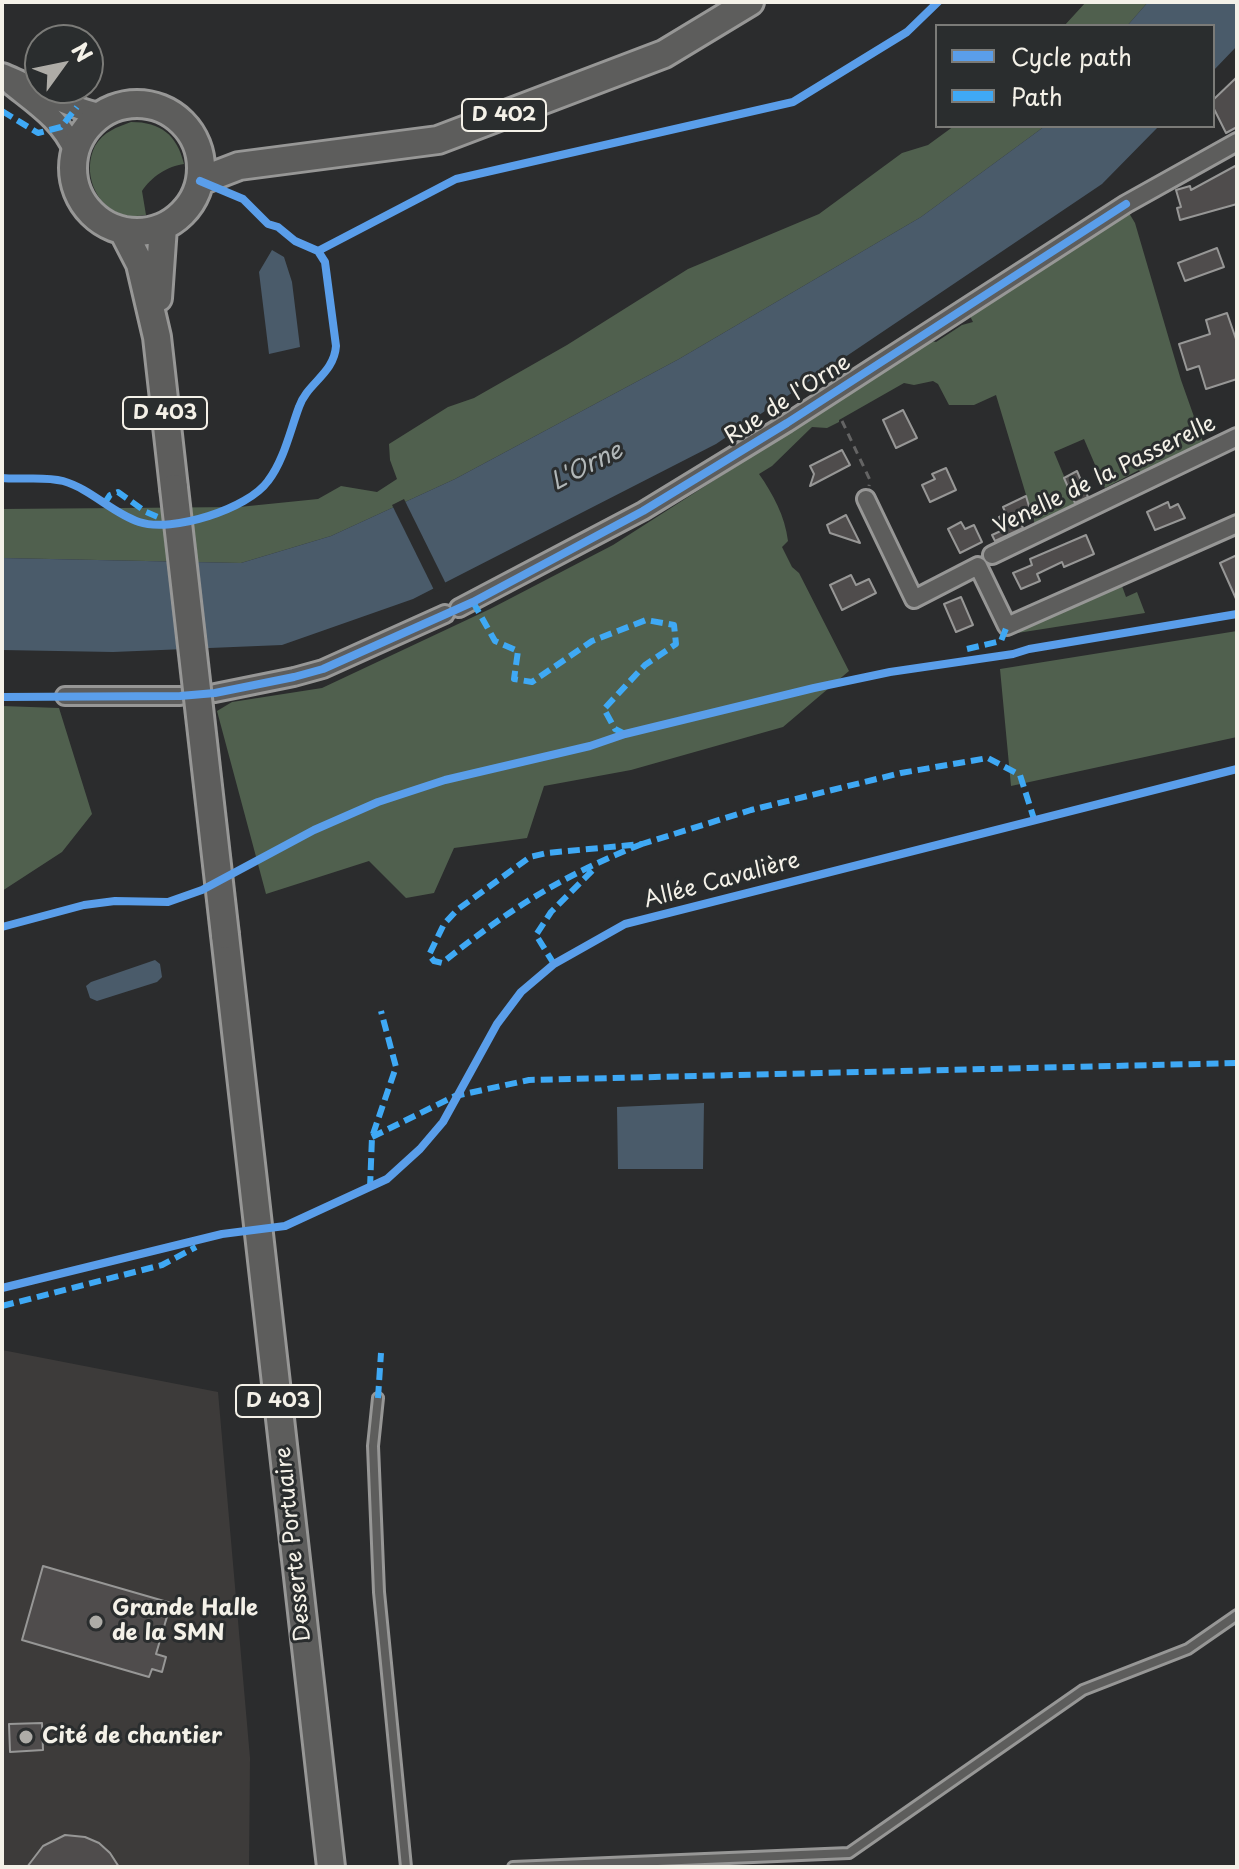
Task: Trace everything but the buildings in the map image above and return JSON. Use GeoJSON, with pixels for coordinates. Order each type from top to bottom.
{"type":"FeatureCollection","features":[{"type":"Feature","properties":{"kind":"main road","name":"D 402"},"geometry":{"type":"LineString","coordinates":[[200,181],[239,166],[438,140],[664,54],[750,2]]}},
{"type":"Feature","properties":{"kind":"main road"},"geometry":{"type":"LineString","coordinates":[[128,105],[153,106],[180,121],[198,148],[200,181],[187,208],[163,227],[143,232],[123,231],[97,219],[79,196],[74,182],[75,152],[85,131],[102,114],[128,105]]}},
{"type":"Feature","properties":{"kind":"main road"},"geometry":{"type":"LineString","coordinates":[[198,148],[239,166]]}},
{"type":"Feature","properties":{"kind":"main road","name":"D 403"},"geometry":{"type":"LineString","coordinates":[[157,337],[158,267],[163,227]]}},
{"type":"Feature","properties":{"kind":"main road","name":"D 403"},"geometry":{"type":"LineString","coordinates":[[123,231],[140,264],[157,337]]}},
{"type":"Feature","properties":{"kind":"main road","name":"Desserte Portuaire"},"geometry":{"type":"LineString","coordinates":[[157,337],[331,1867]]}},
{"type":"Feature","properties":{"kind":"street"},"geometry":{"type":"LineString","coordinates":[[2,76],[33,85],[88,113],[102,114]]}},
{"type":"Feature","properties":{"kind":"street"},"geometry":{"type":"LineString","coordinates":[[2,76],[51,115],[69,137],[75,152]]}},
{"type":"Feature","properties":{"kind":"street","name":"Rue de l'Orne"},"geometry":{"type":"LineString","coordinates":[[215,693],[323,669],[452,611],[643,511],[787,423],[1126,204],[1237,142]]}},
{"type":"Feature","properties":{"kind":"street","name":"Venelle de la Passerelle"},"geometry":{"type":"LineString","coordinates":[[992,555],[1237,437]]}},
{"type":"Feature","properties":{"kind":"street"},"geometry":{"type":"LineString","coordinates":[[866,499],[914,599],[978,566],[1007,626],[1237,524]]}},
{"type":"Feature","properties":{"kind":"street"},"geometry":{"type":"LineString","coordinates":[[65,696],[180,696]]}},
{"type":"Feature","properties":{"kind":"lane"},"geometry":{"type":"LineString","coordinates":[[378,1398],[373,1446],[379,1592],[406,1867]]}},
{"type":"Feature","properties":{"kind":"lane"},"geometry":{"type":"LineString","coordinates":[[513,1867],[849,1853],[1083,1690],[1188,1649],[1237,1615]]}},
{"type":"Feature","properties":{"kind":"lane"},"geometry":{"type":"LineString","coordinates":[[833,1854],[834,1867]]}},
{"type":"Feature","properties":{"kind":"path"},"geometry":{"type":"LineString","coordinates":[[842,421],[870,480],[866,499]]}},
{"type":"Feature","properties":{"kind":"shaded area"},"geometry":{"type":"Polygon","coordinates":[[[2,1350],[218,1392],[250,1758],[249,1867],[2,1867],[2,1350]]]}},
{"type":"Feature","properties":{"kind":"green space"},"geometry":{"type":"Polygon","coordinates":[[[1086,2],[1148,2],[1129,24],[1066,24],[1086,2]]]}},
{"type":"Feature","properties":{"kind":"green space"},"geometry":{"type":"Polygon","coordinates":[[[131,122],[151,124],[166,132],[177,145],[184,164],[155,177],[142,191],[146,215],[127,216],[112,210],[98,195],[91,177],[91,156],[98,141],[131,122]]]}},
{"type":"Feature","properties":{"kind":"green space"},"geometry":{"type":"Polygon","coordinates":[[[951,128],[1042,128],[921,217],[679,359],[455,479],[331,536],[241,563],[2,558],[2,509],[239,507],[318,499],[341,486],[377,492],[397,479],[390,460],[389,444],[448,407],[474,398],[567,345],[688,269],[819,214],[902,153],[928,145],[951,128]]]}},
{"type":"Feature","properties":{"kind":"green space"},"geometry":{"type":"Polygon","coordinates":[[[1129,213],[1135,223],[1181,380],[1204,445],[1144,476],[1139,470],[1105,488],[1084,439],[1054,452],[1078,510],[1036,528],[996,395],[974,405],[949,405],[938,384],[933,381],[914,385],[904,383],[827,428],[812,427],[772,466],[759,474],[774,497],[784,523],[788,541],[782,547],[792,567],[799,573],[849,671],[783,727],[631,770],[544,786],[527,838],[454,848],[434,893],[406,898],[369,861],[266,894],[217,711],[232,702],[322,688],[490,609],[613,545],[932,341],[936,342],[962,325],[973,322],[968,312],[1129,213]]]}},
{"type":"Feature","properties":{"kind":"green space"},"geometry":{"type":"Polygon","coordinates":[[[1122,586],[1126,597],[1137,592],[1145,613],[1011,634],[1122,586]]]}},
{"type":"Feature","properties":{"kind":"green space"},"geometry":{"type":"Polygon","coordinates":[[[1237,631],[1237,737],[1011,786],[1000,669],[1237,631]]]}},
{"type":"Feature","properties":{"kind":"green space"},"geometry":{"type":"Polygon","coordinates":[[[2,706],[59,708],[92,814],[62,852],[2,891],[2,706]]]}},
{"type":"Feature","properties":{"kind":"water"},"geometry":{"type":"Polygon","coordinates":[[[1148,2],[1237,2],[1237,46],[1215,69],[1215,24],[1129,24],[1148,2]]]}},
{"type":"Feature","properties":{"kind":"water","name":"L'Orne"},"geometry":{"type":"Polygon","coordinates":[[[1042,128],[1157,128],[1102,184],[716,444],[413,599],[282,645],[113,652],[2,650],[2,558],[241,563],[331,536],[455,479],[679,359],[921,217],[1042,128]]]}},
{"type":"Feature","properties":{"kind":"water"},"geometry":{"type":"Polygon","coordinates":[[[272,250],[284,257],[292,282],[300,347],[269,354],[259,272],[272,250]]]}},
{"type":"Feature","properties":{"kind":"water"},"geometry":{"type":"Polygon","coordinates":[[[155,960],[160,964],[162,977],[157,982],[97,1001],[90,998],[86,986],[91,982],[155,960]]]}},
{"type":"Feature","properties":{"kind":"water"},"geometry":{"type":"Polygon","coordinates":[[[704,1103],[703,1169],[618,1169],[617,1107],[704,1103]]]}},
{"type":"Feature","properties":{"kind":"pier"},"geometry":{"type":"Polygon","coordinates":[[[404,499],[447,586],[435,592],[392,505],[404,499]]]}},
{"type":"Feature","properties":{"kind":"marked path"},"geometry":{"type":"LineString","coordinates":[[2,111],[38,133],[61,127],[77,107]]}},
{"type":"Feature","properties":{"kind":"marked path"},"geometry":{"type":"LineString","coordinates":[[104,504],[110,495],[118,492],[160,518]]}},
{"type":"Feature","properties":{"kind":"marked path"},"geometry":{"type":"LineString","coordinates":[[473,602],[495,641],[518,651],[514,679],[532,682],[592,641],[646,620],[674,625],[676,644],[645,665],[604,709],[615,729],[625,734]]}},
{"type":"Feature","properties":{"kind":"marked path"},"geometry":{"type":"LineString","coordinates":[[967,649],[1001,641],[1007,626]]}},
{"type":"Feature","properties":{"kind":"marked path"},"geometry":{"type":"LineString","coordinates":[[642,844],[587,868],[537,895],[442,963],[434,961],[429,955],[444,924],[457,910],[530,857],[642,844],[751,810],[901,773],[988,758],[1020,775],[1034,819]]}},
{"type":"Feature","properties":{"kind":"marked path"},"geometry":{"type":"LineString","coordinates":[[554,964],[536,935],[551,912],[595,868]]}},
{"type":"Feature","properties":{"kind":"marked path"},"geometry":{"type":"LineString","coordinates":[[370,1188],[372,1137],[396,1067],[381,1011]]}},
{"type":"Feature","properties":{"kind":"marked path"},"geometry":{"type":"LineString","coordinates":[[372,1137],[455,1096],[529,1080],[1237,1063]]}},
{"type":"Feature","properties":{"kind":"marked path"},"geometry":{"type":"LineString","coordinates":[[2,1306],[162,1265],[196,1247]]}},
{"type":"Feature","properties":{"kind":"marked path"},"geometry":{"type":"LineString","coordinates":[[378,1398],[381,1353]]}},
{"type":"Feature","properties":{"kind":"cycle path"},"geometry":{"type":"LineString","coordinates":[[318,251],[456,179],[793,102],[907,32],[938,2]]}},
{"type":"Feature","properties":{"kind":"cycle path"},"geometry":{"type":"LineString","coordinates":[[2,478],[63,481],[129,518],[153,525],[189,521],[227,509],[258,491],[274,473],[303,399],[334,356],[336,346],[325,262],[318,251],[268,224],[243,199],[200,181]]}},
{"type":"Feature","properties":{"kind":"cycle path"},"geometry":{"type":"LineString","coordinates":[[2,697],[215,693],[323,669],[473,602],[643,511],[787,423],[1126,204]]}},
{"type":"Feature","properties":{"kind":"cycle path"},"geometry":{"type":"LineString","coordinates":[[2,927],[84,905],[115,901],[168,902],[202,890],[314,830],[378,802],[445,780],[590,746],[625,734],[890,672],[1013,654],[1237,614]]}},
{"type":"Feature","properties":{"kind":"cycle path","name":"Allée Cavalière"},"geometry":{"type":"LineString","coordinates":[[2,1288],[222,1234],[285,1226],[387,1179],[420,1149],[443,1122],[497,1024],[521,992],[554,964],[625,924],[1237,769]]}},
{"type":"Feature","properties":{"kind":"place","name":"Grande Halle de la SMN"},"geometry":{"type":"Point","coordinates":[96,1622]}},
{"type":"Feature","properties":{"kind":"place","name":"Cité de chantier"},"geometry":{"type":"Point","coordinates":[26,1737]}}]}
